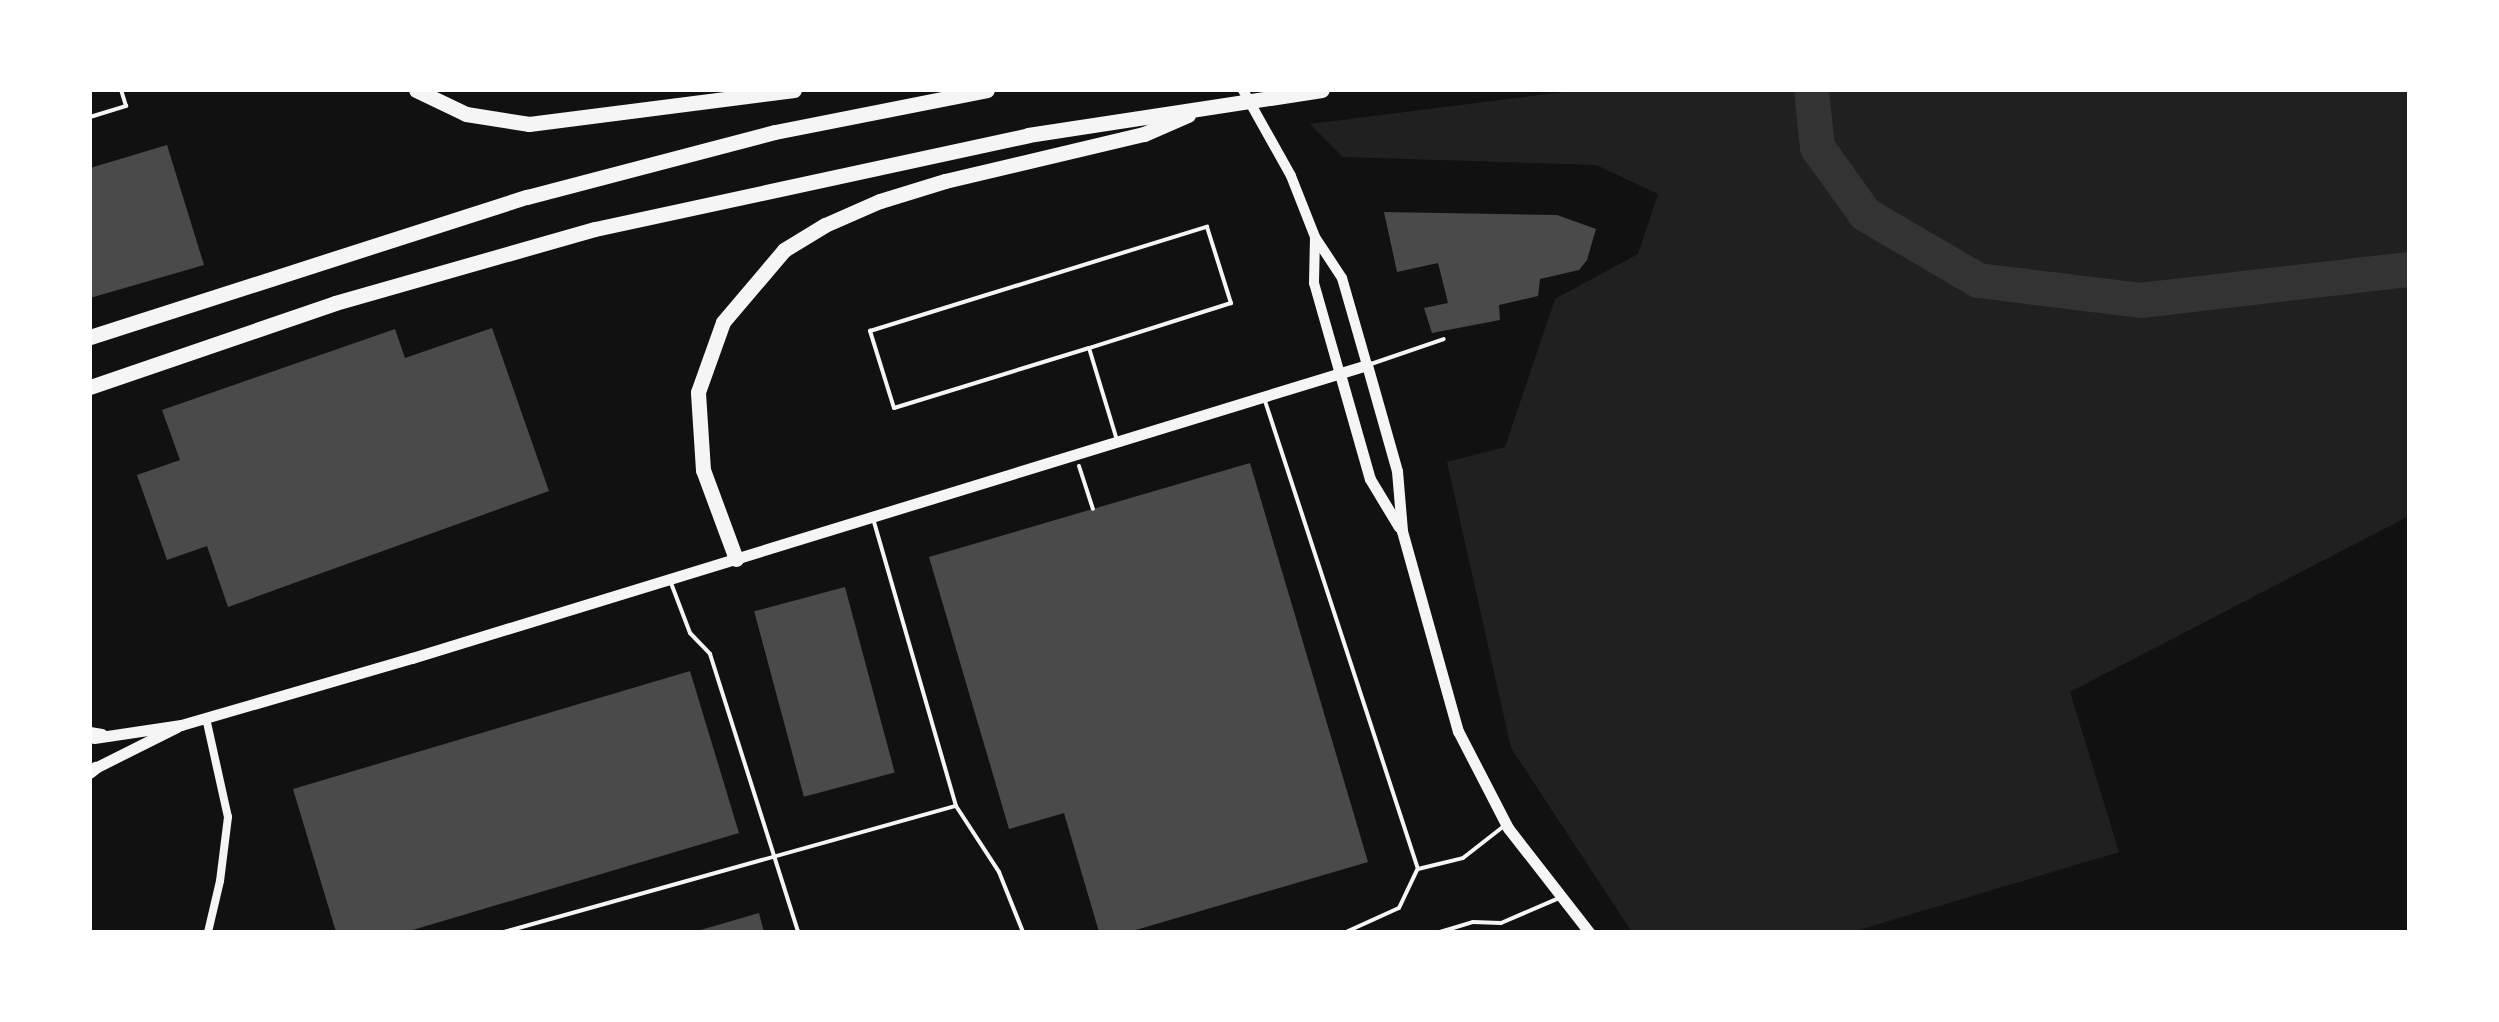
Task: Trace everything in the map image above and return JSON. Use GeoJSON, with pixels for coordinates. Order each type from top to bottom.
{"type":"FeatureCollection","features":[{"type":"Feature","properties":{"kind":"highway"},"geometry":{"type":"LineString","coordinates":[[416,90],[478,118],[528,124],[794,90]]}},
{"type":"Feature","properties":{"kind":"highway"},"geometry":{"type":"LineString","coordinates":[[90,337],[527,196],[775,132],[987,90]]}},
{"type":"Feature","properties":{"kind":"highway"},"geometry":{"type":"LineString","coordinates":[[90,387],[335,303],[595,229],[1028,135],[1322,90]]}},
{"type":"Feature","properties":{"kind":"highway"},"geometry":{"type":"LineString","coordinates":[[736,559],[703,470],[698,392],[723,322],[784,250],[825,225],[880,201],[946,181],[1144,134],[1208,106]]}},
{"type":"Feature","properties":{"kind":"main road"},"geometry":{"type":"LineString","coordinates":[[94,736],[206,718],[1367,366],[1397,471],[1402,531],[1458,732],[1506,824],[1589,932]]}},
{"type":"Feature","properties":{"kind":"main road"},"geometry":{"type":"LineString","coordinates":[[1340,374],[1370,479],[1402,531]]}},
{"type":"Feature","properties":{"kind":"main road"},"geometry":{"type":"LineString","coordinates":[[92,770],[181,725]]}},
{"type":"Feature","properties":{"kind":"street"},"geometry":{"type":"LineString","coordinates":[[1243,90],[1282,159],[1315,237],[1342,278],[1367,366]]}},
{"type":"Feature","properties":{"kind":"street"},"geometry":{"type":"LineString","coordinates":[[1315,237],[1314,282],[1340,374]]}},
{"type":"Feature","properties":{"kind":"street"},"geometry":{"type":"LineString","coordinates":[[206,718],[228,816],[220,881],[208,932]]}},
{"type":"Feature","properties":{"kind":"lane"},"geometry":{"type":"LineString","coordinates":[[90,117],[126,106],[121,90]]}},
{"type":"Feature","properties":{"kind":"lane"},"geometry":{"type":"LineString","coordinates":[[1207,226],[1230,303],[1089,348],[894,408],[870,332],[1207,226]]}},
{"type":"Feature","properties":{"kind":"lane"},"geometry":{"type":"LineString","coordinates":[[1367,366],[1444,339]]}},
{"type":"Feature","properties":{"kind":"lane"},"geometry":{"type":"LineString","coordinates":[[1089,348],[1117,442]]}},
{"type":"Feature","properties":{"kind":"lane"},"geometry":{"type":"LineString","coordinates":[[1264,397],[1418,869],[1398,908],[1346,932]]}},
{"type":"Feature","properties":{"kind":"lane"},"geometry":{"type":"LineString","coordinates":[[872,517],[956,806],[999,872],[1023,932]]}},
{"type":"Feature","properties":{"kind":"lane"},"geometry":{"type":"LineString","coordinates":[[669,579],[690,632],[710,654],[798,932]]}},
{"type":"Feature","properties":{"kind":"lane"},"geometry":{"type":"LineString","coordinates":[[504,932],[956,806]]}},
{"type":"Feature","properties":{"kind":"lane"},"geometry":{"type":"LineString","coordinates":[[1418,869],[1463,858],[1506,824]]}},
{"type":"Feature","properties":{"kind":"lane"},"geometry":{"type":"LineString","coordinates":[[1440,932],[1473,922],[1501,923],[1562,897]]}},
{"type":"Feature","properties":{"kind":"path"},"geometry":{"type":"LineString","coordinates":[[1075,455],[1093,509]]}},
{"type":"Feature","properties":{"kind":"shaded area"},"geometry":{"type":"Polygon","coordinates":[[[1580,90],[2409,92],[2409,516],[2070,692],[2119,852],[1852,932],[1632,932],[1511,748],[1447,462],[1505,447],[1555,299],[1638,254],[1658,194],[1596,165],[1343,157],[1310,124],[1580,90]]]}},
{"type":"Feature","properties":{"kind":"building"},"geometry":{"type":"Polygon","coordinates":[[[167,145],[204,265],[90,298],[90,168],[167,145]]]}},
{"type":"Feature","properties":{"kind":"building"},"geometry":{"type":"Polygon","coordinates":[[[1384,212],[1557,215],[1596,229],[1587,260],[1579,270],[1540,279],[1538,296],[1499,305],[1500,320],[1432,333],[1424,308],[1448,303],[1438,263],[1397,272],[1384,212]]]}},
{"type":"Feature","properties":{"kind":"building"},"geometry":{"type":"Polygon","coordinates":[[[492,328],[549,491],[228,607],[207,546],[167,560],[137,475],[180,460],[162,410],[395,329],[405,358],[492,328]]]}},
{"type":"Feature","properties":{"kind":"building"},"geometry":{"type":"Polygon","coordinates":[[[1250,463],[1368,862],[1129,932],[1099,932],[1064,813],[1009,829],[929,557],[1250,463]]]}},
{"type":"Feature","properties":{"kind":"building"},"geometry":{"type":"Polygon","coordinates":[[[845,587],[895,772],[804,797],[754,611],[845,587]]]}},
{"type":"Feature","properties":{"kind":"building"},"geometry":{"type":"Polygon","coordinates":[[[690,671],[739,833],[406,932],[336,932],[293,789],[690,671]]]}},
{"type":"Feature","properties":{"kind":"building"},"geometry":{"type":"Polygon","coordinates":[[[759,913],[764,932],[697,931],[759,913]]]}},
{"type":"Feature","properties":{"kind":"waterway"},"geometry":{"type":"LineString","coordinates":[[1811,90],[1817,147],[1865,214],[1978,280],[2140,300],[2409,269]]}}]}
